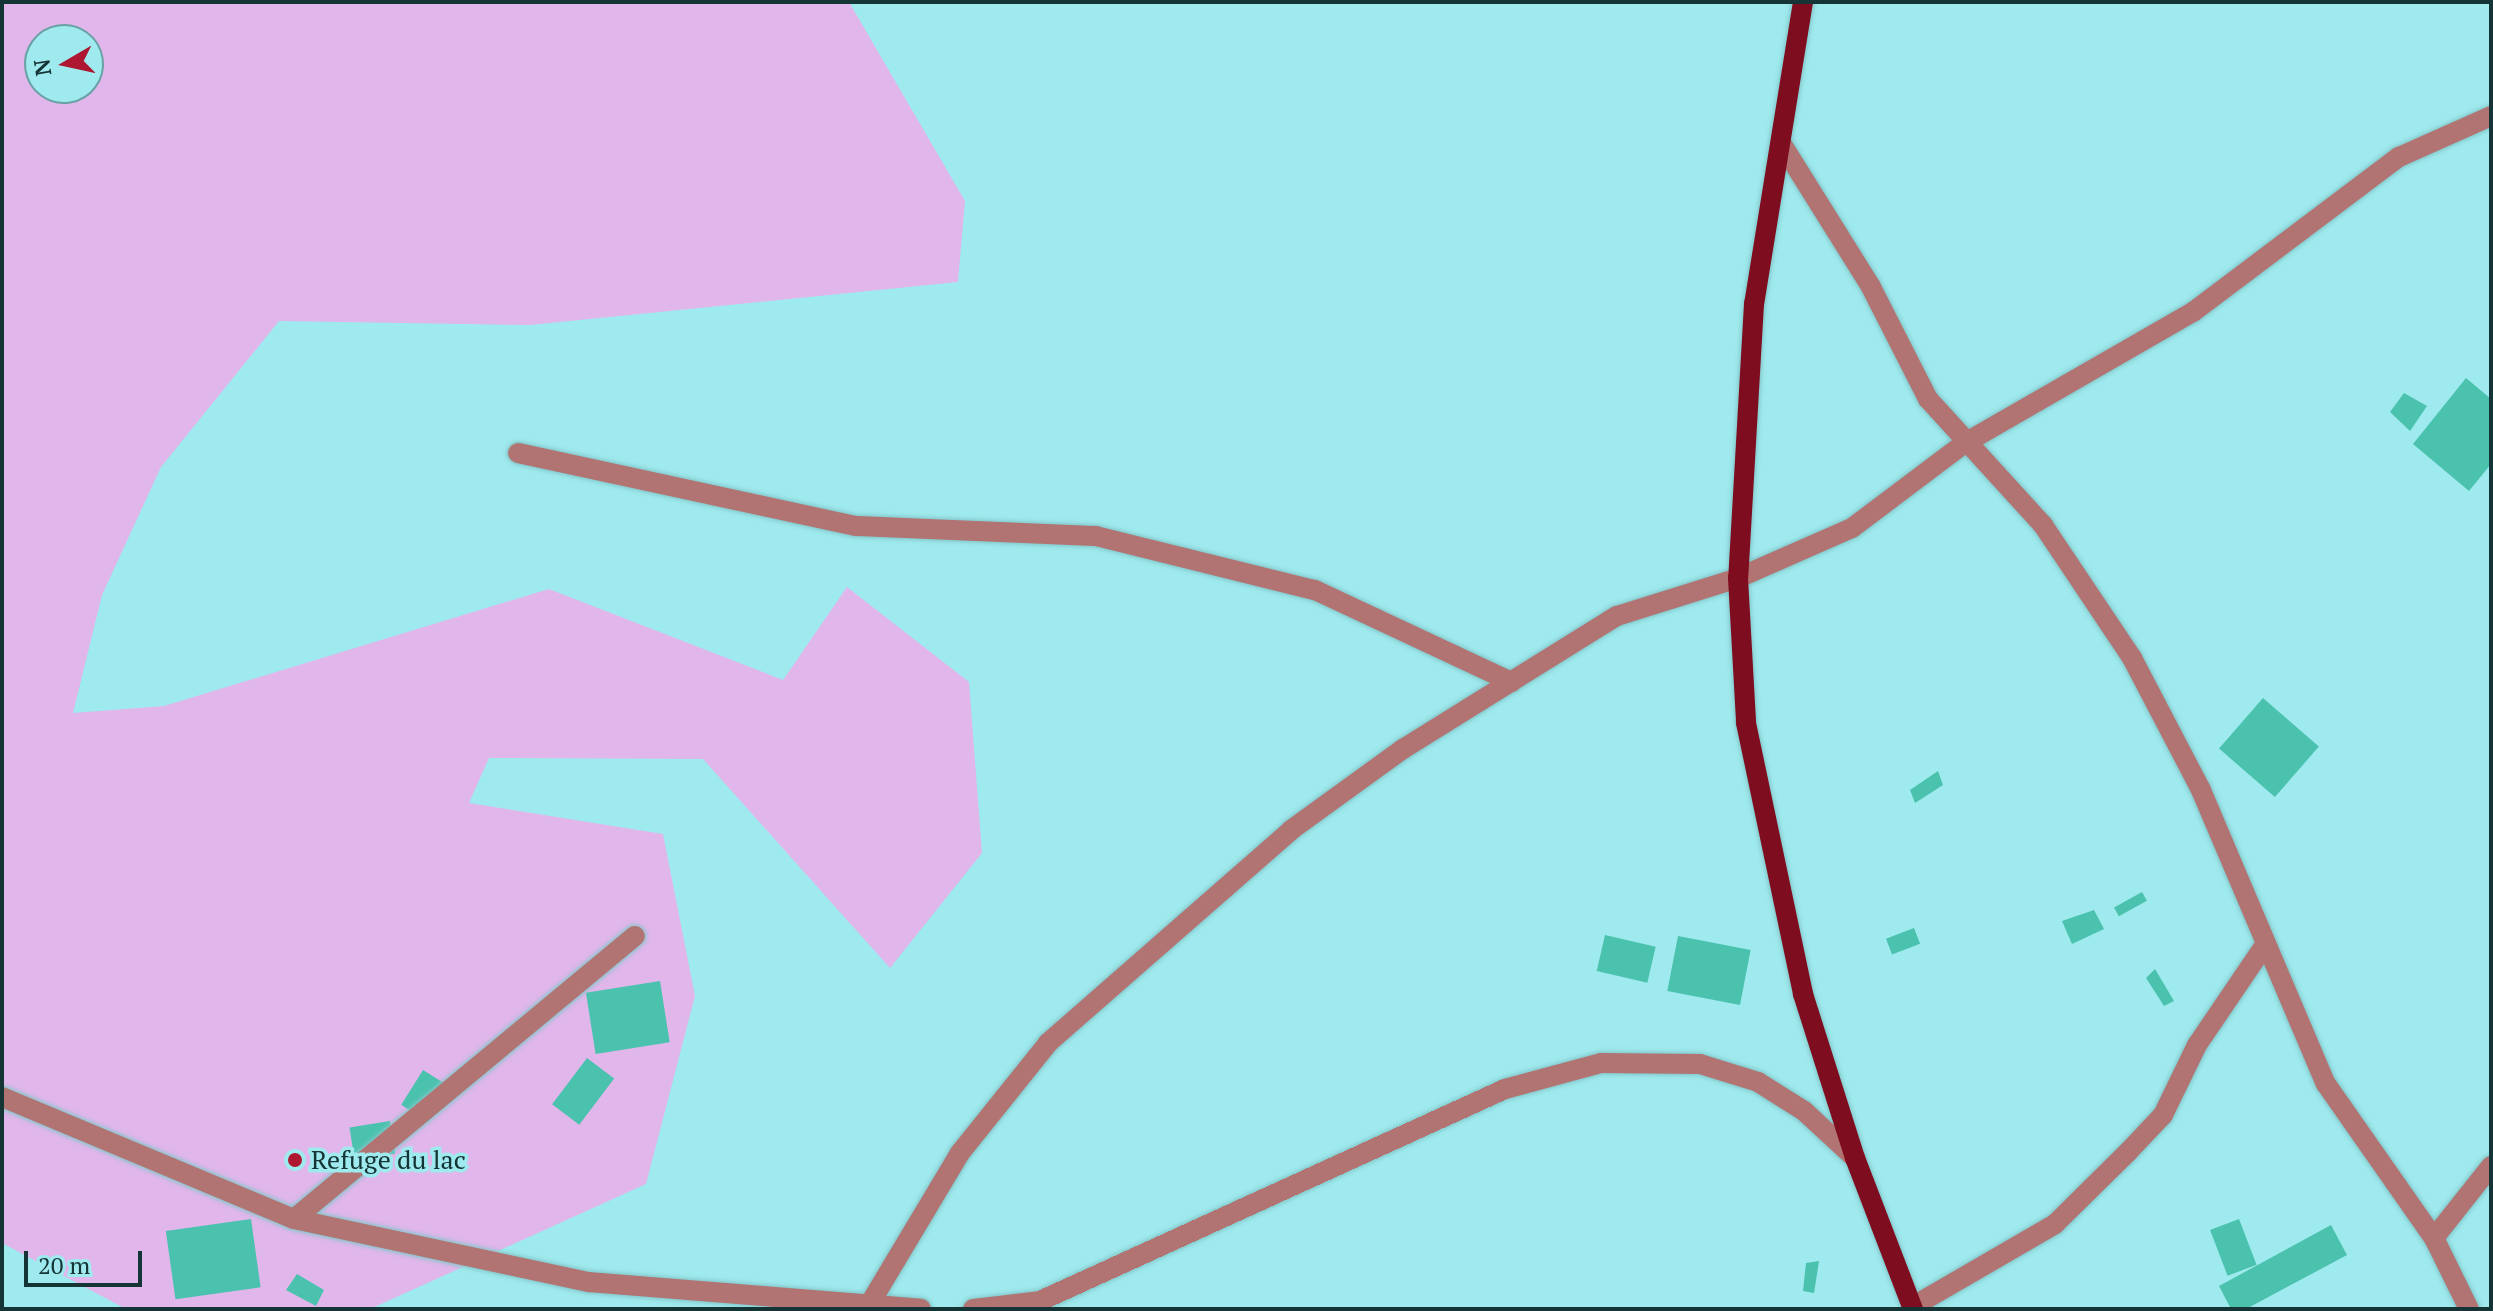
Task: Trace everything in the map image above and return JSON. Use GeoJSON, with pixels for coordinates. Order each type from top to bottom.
{"type":"FeatureCollection","features":[{"type":"Feature","properties":{"kind":"main road"},"geometry":{"type":"LineString","coordinates":[[1803,2],[1783,146],[1754,304],[1738,578],[1746,723],[1803,994],[1855,1158],[1912,1308]]}},
{"type":"Feature","properties":{"kind":"street"},"geometry":{"type":"LineString","coordinates":[[869,1305],[960,1153],[1048,1043],[1291,830],[1403,749],[1617,616],[1738,578],[1852,528],[1965,443],[2193,312],[2399,157],[2491,116]]}},
{"type":"Feature","properties":{"kind":"street"},"geometry":{"type":"LineString","coordinates":[[1783,146],[1871,287],[1928,399],[2043,525],[2132,658],[2201,790],[2326,1084],[2434,1238],[2469,1309]]}},
{"type":"Feature","properties":{"kind":"street"},"geometry":{"type":"LineString","coordinates":[[518,453],[856,526],[1096,536],[1315,590],[1511,682]]}},
{"type":"Feature","properties":{"kind":"street"},"geometry":{"type":"LineString","coordinates":[[294,1219],[635,936]]}},
{"type":"Feature","properties":{"kind":"street"},"geometry":{"type":"LineString","coordinates":[[1912,1308],[2055,1224],[2128,1152],[2163,1115],[2197,1045],[2265,945]]}},
{"type":"Feature","properties":{"kind":"street"},"geometry":{"type":"LineString","coordinates":[[973,1309],[1040,1301],[1505,1089],[1601,1063],[1700,1064],[1758,1082],[1804,1111],[1855,1158]]}},
{"type":"Feature","properties":{"kind":"street"},"geometry":{"type":"LineString","coordinates":[[2,1097],[294,1219],[589,1282],[921,1309]]}},
{"type":"Feature","properties":{"kind":"street"},"geometry":{"type":"LineString","coordinates":[[2434,1238],[2491,1166]]}},
{"type":"Feature","properties":{"kind":"shaded area"},"geometry":{"type":"Polygon","coordinates":[[[2,2],[849,2],[965,201],[958,282],[530,325],[279,321],[161,467],[102,595],[73,713],[164,706],[549,589],[783,680],[847,587],[969,682],[982,853],[890,968],[703,759],[489,758],[469,803],[663,834],[695,996],[646,1184],[370,1309],[126,1309],[2,1243],[2,2]]]}},
{"type":"Feature","properties":{"kind":"building"},"geometry":{"type":"Polygon","coordinates":[[[2466,378],[2491,399],[2491,464],[2469,491],[2413,444],[2466,378]]]}},
{"type":"Feature","properties":{"kind":"building"},"geometry":{"type":"Polygon","coordinates":[[[2404,393],[2427,406],[2410,431],[2390,412],[2404,393]]]}},
{"type":"Feature","properties":{"kind":"building"},"geometry":{"type":"Polygon","coordinates":[[[2263,698],[2319,747],[2275,797],[2219,749],[2263,698]]]}},
{"type":"Feature","properties":{"kind":"building"},"geometry":{"type":"Polygon","coordinates":[[[1938,771],[1943,785],[1915,803],[1910,790],[1938,771]]]}},
{"type":"Feature","properties":{"kind":"building"},"geometry":{"type":"Polygon","coordinates":[[[2142,892],[2147,901],[2119,916],[2114,908],[2142,892]]]}},
{"type":"Feature","properties":{"kind":"building"},"geometry":{"type":"Polygon","coordinates":[[[2094,910],[2104,929],[2072,944],[2062,921],[2094,910]]]}},
{"type":"Feature","properties":{"kind":"building"},"geometry":{"type":"Polygon","coordinates":[[[1914,928],[1920,944],[1892,955],[1886,939],[1914,928]]]}},
{"type":"Feature","properties":{"kind":"building"},"geometry":{"type":"Polygon","coordinates":[[[1605,935],[1656,947],[1647,983],[1597,971],[1605,935]]]}},
{"type":"Feature","properties":{"kind":"building"},"geometry":{"type":"Polygon","coordinates":[[[1678,936],[1751,950],[1740,1005],[1667,991],[1678,936]]]}},
{"type":"Feature","properties":{"kind":"building"},"geometry":{"type":"Polygon","coordinates":[[[2155,969],[2174,1001],[2164,1006],[2146,978],[2155,969]]]}},
{"type":"Feature","properties":{"kind":"building"},"geometry":{"type":"Polygon","coordinates":[[[660,981],[670,1042],[596,1054],[586,993],[660,981]]]}},
{"type":"Feature","properties":{"kind":"building"},"geometry":{"type":"Polygon","coordinates":[[[587,1058],[614,1078],[579,1125],[552,1104],[587,1058]]]}},
{"type":"Feature","properties":{"kind":"building"},"geometry":{"type":"Polygon","coordinates":[[[423,1070],[450,1087],[428,1122],[401,1105],[423,1070]]]}},
{"type":"Feature","properties":{"kind":"building"},"geometry":{"type":"Polygon","coordinates":[[[390,1121],[395,1154],[355,1160],[350,1127],[390,1121]]]}},
{"type":"Feature","properties":{"kind":"building"},"geometry":{"type":"Polygon","coordinates":[[[251,1219],[261,1287],[175,1299],[166,1231],[251,1219]]]}},
{"type":"Feature","properties":{"kind":"building"},"geometry":{"type":"Polygon","coordinates":[[[2239,1219],[2257,1265],[2228,1276],[2210,1230],[2239,1219]]]}},
{"type":"Feature","properties":{"kind":"building"},"geometry":{"type":"Polygon","coordinates":[[[2331,1225],[2347,1255],[2246,1309],[2231,1309],[2219,1286],[2331,1225]]]}},
{"type":"Feature","properties":{"kind":"building"},"geometry":{"type":"Polygon","coordinates":[[[1819,1261],[1814,1293],[1803,1291],[1806,1263],[1819,1261]]]}},
{"type":"Feature","properties":{"kind":"building"},"geometry":{"type":"Polygon","coordinates":[[[297,1274],[324,1290],[316,1306],[286,1290],[297,1274]]]}},
{"type":"Feature","properties":{"kind":"place","name":"Refuge du lac"},"geometry":{"type":"Point","coordinates":[295,1160]}}]}
